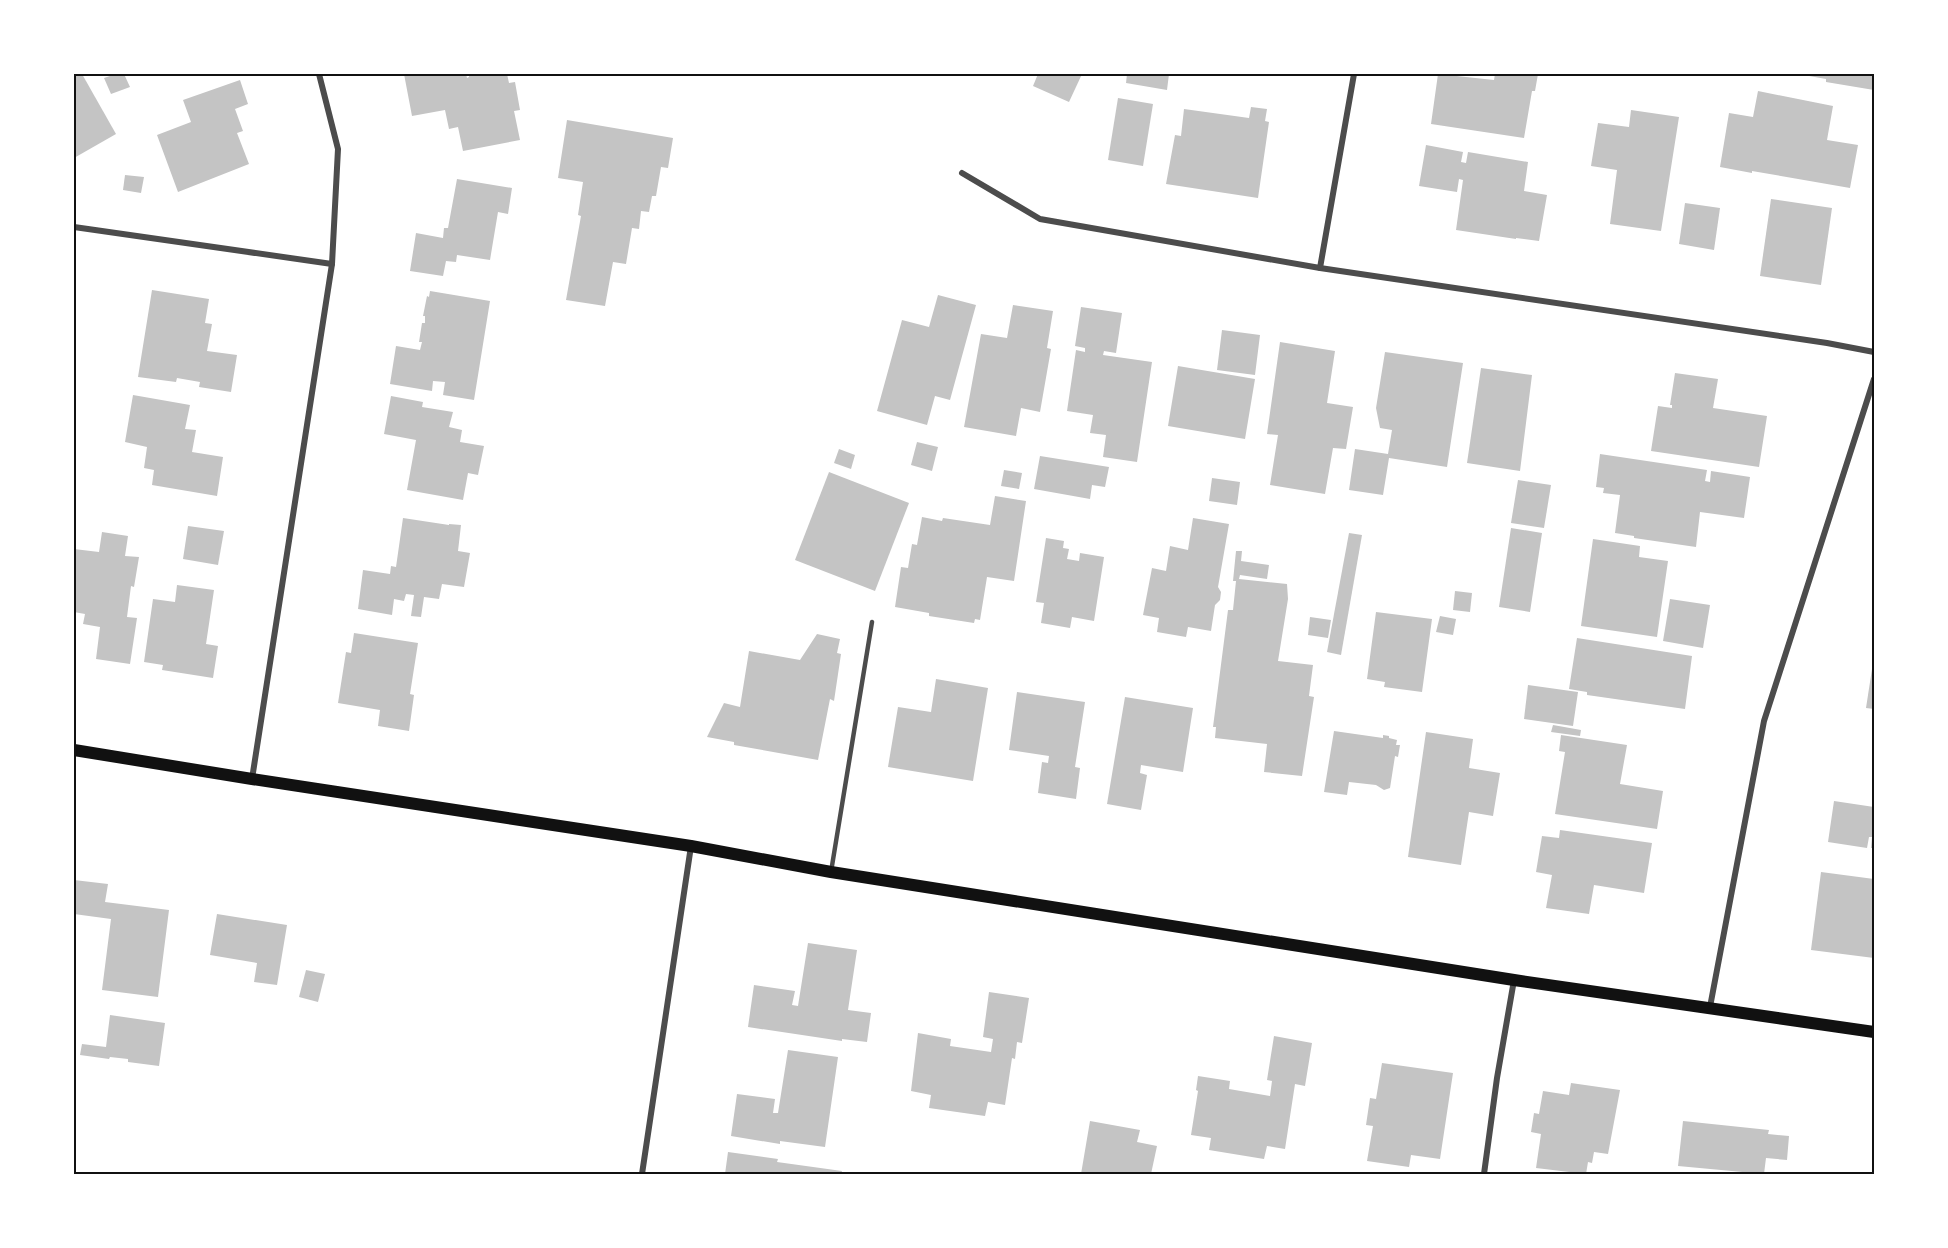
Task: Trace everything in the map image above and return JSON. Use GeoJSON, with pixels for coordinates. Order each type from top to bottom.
{"type":"FeatureCollection","features":[{"type":"Feature","properties":{"kind":"main road"},"geometry":{"type":"LineString","coordinates":[[74,750],[691,846],[831,872],[1514,980],[1875,1032]]}},
{"type":"Feature","properties":{"kind":"street"},"geometry":{"type":"LineString","coordinates":[[252,779],[332,264],[338,149],[319,74]]}},
{"type":"Feature","properties":{"kind":"street"},"geometry":{"type":"LineString","coordinates":[[1320,268],[1354,74]]}},
{"type":"Feature","properties":{"kind":"street"},"geometry":{"type":"LineString","coordinates":[[962,173],[1040,219],[1320,268],[1815,341],[1875,352]]}},
{"type":"Feature","properties":{"kind":"street"},"geometry":{"type":"LineString","coordinates":[[74,227],[332,264]]}},
{"type":"Feature","properties":{"kind":"street"},"geometry":{"type":"LineString","coordinates":[[1710,1007],[1764,721],[1875,379]]}},
{"type":"Feature","properties":{"kind":"street"},"geometry":{"type":"LineString","coordinates":[[642,1174],[691,846]]}},
{"type":"Feature","properties":{"kind":"street"},"geometry":{"type":"LineString","coordinates":[[1484,1174],[1497,1078],[1514,980]]}},
{"type":"Feature","properties":{"kind":"lane"},"geometry":{"type":"LineString","coordinates":[[831,872],[872,622]]}},
{"type":"Feature","properties":{"kind":"building"},"geometry":{"type":"Polygon","coordinates":[[[74,74],[82,74],[116,134],[74,158],[74,74]]]}},
{"type":"Feature","properties":{"kind":"building"},"geometry":{"type":"Polygon","coordinates":[[[124,74],[130,87],[111,94],[104,78],[124,74]]]}},
{"type":"Feature","properties":{"kind":"building"},"geometry":{"type":"Polygon","coordinates":[[[404,74],[466,74],[467,78],[469,74],[507,74],[509,83],[515,82],[520,110],[514,111],[520,140],[463,151],[458,127],[449,129],[445,110],[412,116],[404,74]]]}},
{"type":"Feature","properties":{"kind":"building"},"geometry":{"type":"Polygon","coordinates":[[[1038,74],[1082,74],[1069,102],[1033,86],[1038,74]]]}},
{"type":"Feature","properties":{"kind":"building"},"geometry":{"type":"Polygon","coordinates":[[[1127,74],[1169,74],[1167,90],[1126,83],[1127,74]]]}},
{"type":"Feature","properties":{"kind":"building"},"geometry":{"type":"Polygon","coordinates":[[[1438,74],[1494,80],[1495,74],[1538,74],[1535,91],[1532,91],[1524,138],[1431,124],[1438,74]]]}},
{"type":"Feature","properties":{"kind":"building"},"geometry":{"type":"Polygon","coordinates":[[[1798,74],[1874,74],[1874,90],[1826,82],[1826,79],[1798,74]]]}},
{"type":"Feature","properties":{"kind":"building"},"geometry":{"type":"Polygon","coordinates":[[[240,80],[248,104],[235,109],[243,131],[237,133],[249,164],[178,192],[157,135],[191,122],[183,100],[240,80]]]}},
{"type":"Feature","properties":{"kind":"building"},"geometry":{"type":"Polygon","coordinates":[[[1758,91],[1833,106],[1827,140],[1858,145],[1850,188],[1720,167],[1729,113],[1753,117],[1758,91]]]}},
{"type":"Feature","properties":{"kind":"building"},"geometry":{"type":"Polygon","coordinates":[[[1118,98],[1153,104],[1143,166],[1108,160],[1118,98]]]}},
{"type":"Feature","properties":{"kind":"building"},"geometry":{"type":"Polygon","coordinates":[[[1251,107],[1267,109],[1265,121],[1269,122],[1258,198],[1166,184],[1175,135],[1181,136],[1184,109],[1249,118],[1251,107]]]}},
{"type":"Feature","properties":{"kind":"building"},"geometry":{"type":"Polygon","coordinates":[[[1631,110],[1679,117],[1661,231],[1610,224],[1617,170],[1591,166],[1598,123],[1629,127],[1631,110]]]}},
{"type":"Feature","properties":{"kind":"building"},"geometry":{"type":"Polygon","coordinates":[[[567,120],[673,138],[668,168],[661,167],[656,196],[652,196],[649,212],[641,211],[639,229],[632,228],[626,264],[613,262],[605,306],[566,300],[581,216],[578,215],[583,182],[558,178],[567,120]]]}},
{"type":"Feature","properties":{"kind":"building"},"geometry":{"type":"Polygon","coordinates":[[[1426,145],[1463,152],[1461,162],[1466,163],[1468,152],[1528,162],[1524,191],[1547,195],[1539,241],[1456,230],[1463,180],[1459,179],[1457,192],[1419,186],[1426,145]]]}},
{"type":"Feature","properties":{"kind":"building"},"geometry":{"type":"Polygon","coordinates":[[[125,175],[144,177],[141,193],[123,190],[125,175]]]}},
{"type":"Feature","properties":{"kind":"building"},"geometry":{"type":"Polygon","coordinates":[[[457,179],[512,188],[508,214],[498,212],[490,260],[457,255],[456,262],[446,261],[443,276],[410,271],[416,233],[443,238],[444,228],[448,228],[457,179]]]}},
{"type":"Feature","properties":{"kind":"building"},"geometry":{"type":"Polygon","coordinates":[[[1771,199],[1832,208],[1821,285],[1760,276],[1771,199]]]}},
{"type":"Feature","properties":{"kind":"building"},"geometry":{"type":"Polygon","coordinates":[[[1685,203],[1720,208],[1714,250],[1679,244],[1685,203]]]}},
{"type":"Feature","properties":{"kind":"building"},"geometry":{"type":"Polygon","coordinates":[[[152,290],[209,299],[205,323],[212,324],[207,351],[237,355],[231,392],[199,387],[200,382],[177,378],[176,382],[138,377],[152,290]]]}},
{"type":"Feature","properties":{"kind":"building"},"geometry":{"type":"Polygon","coordinates":[[[430,291],[490,301],[474,400],[443,395],[445,382],[433,381],[432,391],[390,384],[396,346],[420,350],[422,323],[425,323],[425,316],[423,316],[430,291]]]}},
{"type":"Feature","properties":{"kind":"building"},"geometry":{"type":"Polygon","coordinates":[[[938,295],[976,305],[950,400],[935,396],[927,425],[877,411],[902,320],[929,327],[938,295]]]}},
{"type":"Feature","properties":{"kind":"building"},"geometry":{"type":"Polygon","coordinates":[[[1013,305],[1053,311],[1047,348],[1051,349],[1040,412],[1021,408],[1016,436],[964,427],[981,334],[1007,338],[1013,305]]]}},
{"type":"Feature","properties":{"kind":"building"},"geometry":{"type":"Polygon","coordinates":[[[1081,307],[1122,313],[1116,353],[1104,351],[1103,355],[1152,362],[1137,462],[1103,457],[1106,435],[1090,433],[1093,415],[1067,411],[1076,350],[1085,352],[1085,348],[1075,346],[1081,307]]]}},
{"type":"Feature","properties":{"kind":"building"},"geometry":{"type":"Polygon","coordinates":[[[1222,330],[1260,335],[1255,375],[1217,370],[1222,330]]]}},
{"type":"Feature","properties":{"kind":"building"},"geometry":{"type":"Polygon","coordinates":[[[1280,342],[1335,351],[1327,403],[1353,407],[1346,449],[1333,448],[1325,494],[1270,485],[1278,435],[1267,434],[1280,342]]]}},
{"type":"Feature","properties":{"kind":"building"},"geometry":{"type":"Polygon","coordinates":[[[1385,352],[1463,363],[1447,467],[1389,458],[1383,495],[1349,490],[1355,449],[1388,454],[1392,430],[1380,428],[1376,408],[1385,352]]]}},
{"type":"Feature","properties":{"kind":"building"},"geometry":{"type":"Polygon","coordinates":[[[1178,366],[1255,379],[1245,439],[1168,426],[1178,366]]]}},
{"type":"Feature","properties":{"kind":"building"},"geometry":{"type":"Polygon","coordinates":[[[1481,368],[1532,375],[1520,471],[1467,463],[1481,368]]]}},
{"type":"Feature","properties":{"kind":"building"},"geometry":{"type":"Polygon","coordinates":[[[1675,373],[1718,379],[1713,408],[1767,416],[1759,467],[1651,451],[1658,406],[1672,408],[1670,405],[1675,373]]]}},
{"type":"Feature","properties":{"kind":"building"},"geometry":{"type":"Polygon","coordinates":[[[133,395],[190,405],[185,429],[196,430],[192,452],[223,457],[217,496],[152,485],[154,470],[144,468],[147,447],[125,442],[133,395]]]}},
{"type":"Feature","properties":{"kind":"building"},"geometry":{"type":"Polygon","coordinates":[[[391,396],[423,402],[422,407],[453,412],[449,427],[462,430],[460,442],[484,446],[478,475],[468,473],[463,500],[407,490],[416,440],[384,434],[391,396]]]}},
{"type":"Feature","properties":{"kind":"building"},"geometry":{"type":"Polygon","coordinates":[[[917,442],[938,447],[932,471],[911,465],[917,442]]]}},
{"type":"Feature","properties":{"kind":"building"},"geometry":{"type":"Polygon","coordinates":[[[839,449],[855,455],[851,469],[834,463],[839,449]]]}},
{"type":"Feature","properties":{"kind":"building"},"geometry":{"type":"Polygon","coordinates":[[[1600,454],[1707,470],[1705,481],[1710,482],[1711,471],[1750,477],[1744,518],[1700,512],[1696,547],[1615,533],[1620,495],[1603,493],[1604,488],[1596,487],[1600,454]]]}},
{"type":"Feature","properties":{"kind":"building"},"geometry":{"type":"Polygon","coordinates":[[[1040,456],[1109,467],[1105,487],[1092,485],[1090,499],[1034,489],[1040,456]]]}},
{"type":"Feature","properties":{"kind":"building"},"geometry":{"type":"Polygon","coordinates":[[[1004,470],[1022,473],[1019,489],[1001,486],[1004,470]]]}},
{"type":"Feature","properties":{"kind":"building"},"geometry":{"type":"Polygon","coordinates":[[[829,472],[909,503],[875,591],[795,560],[829,472]]]}},
{"type":"Feature","properties":{"kind":"building"},"geometry":{"type":"Polygon","coordinates":[[[1212,478],[1240,482],[1237,505],[1209,501],[1212,478]]]}},
{"type":"Feature","properties":{"kind":"building"},"geometry":{"type":"Polygon","coordinates":[[[1518,480],[1551,485],[1544,528],[1511,523],[1518,480]]]}},
{"type":"Feature","properties":{"kind":"building"},"geometry":{"type":"Polygon","coordinates":[[[995,496],[1026,501],[1014,581],[987,577],[980,620],[975,619],[974,623],[929,616],[929,613],[895,607],[901,567],[908,568],[912,544],[917,545],[922,517],[990,525],[995,496]]]}},
{"type":"Feature","properties":{"kind":"building"},"geometry":{"type":"Polygon","coordinates":[[[403,518],[461,525],[458,551],[470,553],[464,587],[442,584],[439,599],[424,597],[421,617],[411,616],[414,595],[406,594],[404,601],[394,599],[392,615],[358,609],[363,570],[390,574],[391,566],[396,567],[403,518]]]}},
{"type":"Feature","properties":{"kind":"building"},"geometry":{"type":"Polygon","coordinates":[[[1193,518],[1229,524],[1218,587],[1221,592],[1220,600],[1215,605],[1211,631],[1188,627],[1186,637],[1157,632],[1159,618],[1143,615],[1152,568],[1166,571],[1170,546],[1188,550],[1193,518]]]}},
{"type":"Feature","properties":{"kind":"building"},"geometry":{"type":"Polygon","coordinates":[[[188,526],[224,531],[218,565],[183,559],[188,526]]]}},
{"type":"Feature","properties":{"kind":"building"},"geometry":{"type":"Polygon","coordinates":[[[1511,528],[1542,533],[1530,612],[1499,607],[1511,528]]]}},
{"type":"Feature","properties":{"kind":"building"},"geometry":{"type":"Polygon","coordinates":[[[102,532],[128,536],[125,556],[139,557],[134,587],[131,586],[127,617],[137,618],[130,664],[96,659],[100,627],[83,624],[85,614],[74,612],[74,549],[99,552],[102,532]]]}},
{"type":"Feature","properties":{"kind":"building"},"geometry":{"type":"Polygon","coordinates":[[[1349,533],[1362,535],[1341,655],[1327,652],[1349,533]]]}},
{"type":"Feature","properties":{"kind":"building"},"geometry":{"type":"Polygon","coordinates":[[[1046,538],[1064,541],[1063,548],[1069,549],[1067,559],[1079,561],[1080,553],[1104,557],[1094,621],[1072,617],[1070,628],[1041,623],[1044,603],[1036,602],[1046,538]]]}},
{"type":"Feature","properties":{"kind":"building"},"geometry":{"type":"Polygon","coordinates":[[[1593,539],[1640,546],[1639,557],[1668,561],[1657,637],[1581,626],[1593,539]]]}},
{"type":"Feature","properties":{"kind":"building"},"geometry":{"type":"Polygon","coordinates":[[[1236,551],[1242,551],[1241,561],[1269,565],[1267,579],[1240,575],[1239,579],[1287,584],[1288,599],[1278,661],[1313,665],[1309,696],[1314,697],[1302,776],[1264,772],[1267,744],[1215,738],[1216,727],[1213,727],[1228,610],[1233,610],[1236,551]]]}},
{"type":"Feature","properties":{"kind":"building"},"geometry":{"type":"Polygon","coordinates":[[[177,585],[214,590],[206,644],[218,646],[213,678],[162,670],[163,665],[144,662],[153,599],[175,602],[177,585]]]}},
{"type":"Feature","properties":{"kind":"building"},"geometry":{"type":"Polygon","coordinates":[[[1455,591],[1472,593],[1470,612],[1453,610],[1455,591]]]}},
{"type":"Feature","properties":{"kind":"building"},"geometry":{"type":"Polygon","coordinates":[[[1670,599],[1710,605],[1703,648],[1663,641],[1670,599]]]}},
{"type":"Feature","properties":{"kind":"building"},"geometry":{"type":"Polygon","coordinates":[[[1376,612],[1432,619],[1422,692],[1384,687],[1385,682],[1367,679],[1376,612]]]}},
{"type":"Feature","properties":{"kind":"building"},"geometry":{"type":"Polygon","coordinates":[[[1440,616],[1456,619],[1453,635],[1436,632],[1440,616]]]}},
{"type":"Feature","properties":{"kind":"building"},"geometry":{"type":"Polygon","coordinates":[[[1310,617],[1331,620],[1328,638],[1308,635],[1310,617]]]}},
{"type":"Feature","properties":{"kind":"building"},"geometry":{"type":"Polygon","coordinates":[[[354,633],[418,643],[410,694],[414,695],[409,731],[378,726],[380,710],[338,703],[346,652],[351,653],[354,633]]]}},
{"type":"Feature","properties":{"kind":"building"},"geometry":{"type":"Polygon","coordinates":[[[817,634],[840,639],[837,653],[841,654],[834,701],[830,699],[818,760],[734,745],[734,742],[707,737],[724,703],[740,707],[749,651],[800,660],[817,634]]]}},
{"type":"Feature","properties":{"kind":"building"},"geometry":{"type":"Polygon","coordinates":[[[1577,638],[1692,656],[1685,709],[1587,695],[1587,692],[1569,689],[1577,638]]]}},
{"type":"Feature","properties":{"kind":"building"},"geometry":{"type":"Polygon","coordinates":[[[1872,669],[1874,669],[1874,709],[1866,708],[1872,669]]]}},
{"type":"Feature","properties":{"kind":"building"},"geometry":{"type":"Polygon","coordinates":[[[936,679],[988,688],[973,781],[888,767],[898,707],[931,712],[936,679]]]}},
{"type":"Feature","properties":{"kind":"building"},"geometry":{"type":"Polygon","coordinates":[[[1528,685],[1578,692],[1573,726],[1524,719],[1528,685]]]}},
{"type":"Feature","properties":{"kind":"building"},"geometry":{"type":"Polygon","coordinates":[[[1017,692],[1085,702],[1075,767],[1080,768],[1076,799],[1038,793],[1042,762],[1048,763],[1049,756],[1009,750],[1017,692]]]}},
{"type":"Feature","properties":{"kind":"building"},"geometry":{"type":"Polygon","coordinates":[[[1125,697],[1193,708],[1183,772],[1141,765],[1140,773],[1147,775],[1141,810],[1107,804],[1125,697]]]}},
{"type":"Feature","properties":{"kind":"building"},"geometry":{"type":"Polygon","coordinates":[[[1553,725],[1581,730],[1580,736],[1551,732],[1553,725]]]}},
{"type":"Feature","properties":{"kind":"building"},"geometry":{"type":"Polygon","coordinates":[[[1334,731],[1383,738],[1383,735],[1397,740],[1396,745],[1400,745],[1398,757],[1395,756],[1390,788],[1384,790],[1376,785],[1349,782],[1347,795],[1324,792],[1334,731]]]}},
{"type":"Feature","properties":{"kind":"building"},"geometry":{"type":"Polygon","coordinates":[[[1426,732],[1473,739],[1469,768],[1500,773],[1493,816],[1469,812],[1461,865],[1408,857],[1426,732]]]}},
{"type":"Feature","properties":{"kind":"building"},"geometry":{"type":"Polygon","coordinates":[[[1561,735],[1627,745],[1620,784],[1663,791],[1657,829],[1555,814],[1565,752],[1559,751],[1561,735]]]}},
{"type":"Feature","properties":{"kind":"building"},"geometry":{"type":"Polygon","coordinates":[[[1834,801],[1874,807],[1872,819],[1874,820],[1874,848],[1871,848],[1872,837],[1869,837],[1867,848],[1828,842],[1834,801]]]}},
{"type":"Feature","properties":{"kind":"building"},"geometry":{"type":"Polygon","coordinates":[[[1560,830],[1652,843],[1644,893],[1594,885],[1589,914],[1546,908],[1552,875],[1536,872],[1542,836],[1559,838],[1560,830]]]}},
{"type":"Feature","properties":{"kind":"building"},"geometry":{"type":"Polygon","coordinates":[[[1821,872],[1874,879],[1874,958],[1811,950],[1821,872]]]}},
{"type":"Feature","properties":{"kind":"building"},"geometry":{"type":"Polygon","coordinates":[[[74,880],[108,884],[105,902],[169,910],[158,997],[102,990],[111,919],[74,914],[74,880]]]}},
{"type":"Feature","properties":{"kind":"building"},"geometry":{"type":"Polygon","coordinates":[[[217,914],[287,925],[277,985],[254,982],[257,963],[210,955],[217,914]]]}},
{"type":"Feature","properties":{"kind":"building"},"geometry":{"type":"Polygon","coordinates":[[[808,943],[857,950],[848,1010],[871,1013],[867,1042],[842,1039],[842,1041],[748,1027],[754,985],[795,991],[792,1005],[798,1006],[808,943]]]}},
{"type":"Feature","properties":{"kind":"building"},"geometry":{"type":"Polygon","coordinates":[[[306,970],[325,974],[318,1002],[299,997],[306,970]]]}},
{"type":"Feature","properties":{"kind":"building"},"geometry":{"type":"Polygon","coordinates":[[[989,992],[1029,998],[1022,1043],[1017,1042],[1015,1059],[1012,1058],[1005,1105],[988,1102],[985,1116],[929,1108],[931,1095],[911,1091],[918,1033],[951,1039],[950,1046],[991,1052],[993,1039],[983,1037],[989,992]]]}},
{"type":"Feature","properties":{"kind":"building"},"geometry":{"type":"Polygon","coordinates":[[[110,1015],[165,1023],[159,1066],[128,1062],[128,1059],[80,1055],[82,1044],[106,1047],[110,1015]]]}},
{"type":"Feature","properties":{"kind":"building"},"geometry":{"type":"Polygon","coordinates":[[[1274,1036],[1312,1043],[1305,1086],[1295,1084],[1285,1149],[1267,1146],[1264,1159],[1209,1150],[1211,1138],[1191,1135],[1198,1076],[1230,1081],[1229,1089],[1270,1096],[1272,1081],[1267,1080],[1274,1036]]]}},
{"type":"Feature","properties":{"kind":"building"},"geometry":{"type":"Polygon","coordinates":[[[788,1050],[838,1057],[825,1147],[780,1141],[780,1144],[731,1136],[737,1094],[775,1099],[773,1113],[778,1113],[788,1050]]]}},
{"type":"Feature","properties":{"kind":"building"},"geometry":{"type":"Polygon","coordinates":[[[1382,1063],[1453,1073],[1440,1159],[1411,1155],[1409,1167],[1367,1161],[1373,1126],[1366,1125],[1370,1098],[1376,1099],[1382,1063]]]}},
{"type":"Feature","properties":{"kind":"building"},"geometry":{"type":"Polygon","coordinates":[[[1571,1083],[1620,1090],[1608,1154],[1594,1152],[1592,1163],[1588,1162],[1586,1174],[1536,1168],[1541,1134],[1531,1132],[1534,1113],[1539,1114],[1543,1091],[1569,1095],[1571,1083]]]}},
{"type":"Feature","properties":{"kind":"building"},"geometry":{"type":"Polygon","coordinates":[[[1090,1121],[1140,1130],[1137,1142],[1157,1146],[1151,1174],[1081,1174],[1090,1121]]]}},
{"type":"Feature","properties":{"kind":"building"},"geometry":{"type":"Polygon","coordinates":[[[1683,1121],[1769,1130],[1768,1134],[1789,1136],[1787,1160],[1766,1158],[1764,1174],[1678,1166],[1683,1121]]]}},
{"type":"Feature","properties":{"kind":"building"},"geometry":{"type":"Polygon","coordinates":[[[728,1152],[778,1159],[777,1162],[842,1171],[841,1174],[725,1174],[728,1152]]]}}]}
